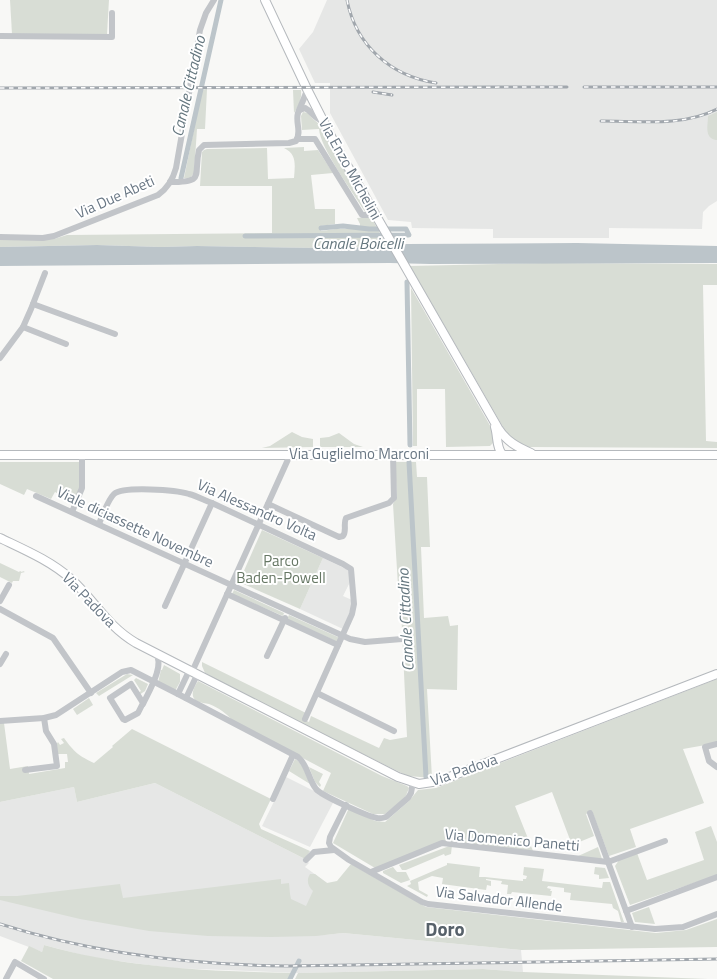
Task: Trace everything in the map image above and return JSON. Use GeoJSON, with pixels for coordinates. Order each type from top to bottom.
{"type":"FeatureCollection","features":[{"type":"Feature","properties":{"kind":"main road","name":"Via Enzo Michelini"},"geometry":{"type":"LineString","coordinates":[[265,0],[306,88],[343,158],[492,417],[503,435],[518,448],[536,454]]}},
{"type":"Feature","properties":{"kind":"main road","name":"Via Enzo Michelini"},"geometry":{"type":"LineString","coordinates":[[492,417],[497,434],[499,451],[502,454]]}},
{"type":"Feature","properties":{"kind":"main road"},"geometry":{"type":"LineString","coordinates":[[502,454],[504,446],[503,435]]}},
{"type":"Feature","properties":{"kind":"main road"},"geometry":{"type":"LineString","coordinates":[[480,454],[494,450],[498,444]]}},
{"type":"Feature","properties":{"kind":"main road","name":"Via Guglielmo Marconi"},"geometry":{"type":"LineString","coordinates":[[0,455],[717,455]]}},
{"type":"Feature","properties":{"kind":"main road","name":"Via Padova"},"geometry":{"type":"LineString","coordinates":[[0,538],[43,559],[59,569],[78,586],[115,628],[129,639],[398,777],[420,784],[439,781],[717,674]]}},
{"type":"Feature","properties":{"kind":"street","name":"Via Due Abeti"},"geometry":{"type":"LineString","coordinates":[[0,237],[43,238],[54,236],[158,195],[165,189],[176,168],[200,30],[206,13],[214,0]]}},
{"type":"Feature","properties":{"kind":"street"},"geometry":{"type":"LineString","coordinates":[[0,36],[112,37],[112,13]]}},
{"type":"Feature","properties":{"kind":"street"},"geometry":{"type":"LineString","coordinates":[[297,139],[299,133],[298,113],[304,102],[306,88]]}},
{"type":"Feature","properties":{"kind":"street"},"geometry":{"type":"LineString","coordinates":[[300,110],[305,108],[308,109],[315,118],[323,121]]}},
{"type":"Feature","properties":{"kind":"street"},"geometry":{"type":"LineString","coordinates":[[170,182],[189,182],[195,177],[197,173],[199,150],[204,145],[289,143],[294,142],[297,139],[315,139],[362,215],[369,215]]}},
{"type":"Feature","properties":{"kind":"street"},"geometry":{"type":"LineString","coordinates":[[0,358],[23,327],[45,273]]}},
{"type":"Feature","properties":{"kind":"street"},"geometry":{"type":"LineString","coordinates":[[33,304],[115,334]]}},
{"type":"Feature","properties":{"kind":"street"},"geometry":{"type":"LineString","coordinates":[[23,327],[66,344]]}},
{"type":"Feature","properties":{"kind":"street"},"geometry":{"type":"LineString","coordinates":[[186,698],[193,673],[290,454]]}},
{"type":"Feature","properties":{"kind":"street"},"geometry":{"type":"LineString","coordinates":[[268,504],[339,537],[343,536],[345,533],[346,518],[389,503],[394,498],[393,454]]}},
{"type":"Feature","properties":{"kind":"street"},"geometry":{"type":"LineString","coordinates":[[72,512],[82,488],[82,455]]}},
{"type":"Feature","properties":{"kind":"street","name":"Via Alessandro Volta"},"geometry":{"type":"LineString","coordinates":[[99,524],[111,497],[124,490],[180,492],[191,494],[212,503],[351,569],[354,609],[342,636]]}},
{"type":"Feature","properties":{"kind":"street","name":"Viale diciassette Novembre"},"geometry":{"type":"LineString","coordinates":[[36,496],[342,636],[360,641],[402,639]]}},
{"type":"Feature","properties":{"kind":"street"},"geometry":{"type":"LineString","coordinates":[[165,606],[212,503]]}},
{"type":"Feature","properties":{"kind":"street"},"geometry":{"type":"LineString","coordinates":[[0,601],[9,585]]}},
{"type":"Feature","properties":{"kind":"street"},"geometry":{"type":"LineString","coordinates":[[227,594],[338,645]]}},
{"type":"Feature","properties":{"kind":"street"},"geometry":{"type":"LineString","coordinates":[[0,609],[53,638],[91,693]]}},
{"type":"Feature","properties":{"kind":"street"},"geometry":{"type":"LineString","coordinates":[[267,656],[288,611]]}},
{"type":"Feature","properties":{"kind":"street"},"geometry":{"type":"LineString","coordinates":[[305,719],[342,636]]}},
{"type":"Feature","properties":{"kind":"street"},"geometry":{"type":"LineString","coordinates":[[143,704],[131,684],[110,698],[123,719],[125,720],[138,713],[143,704],[154,682],[159,663],[158,656],[155,653]]}},
{"type":"Feature","properties":{"kind":"street"},"geometry":{"type":"LineString","coordinates":[[0,664],[6,654]]}},
{"type":"Feature","properties":{"kind":"street"},"geometry":{"type":"LineString","coordinates":[[0,721],[44,718],[56,715],[122,672],[129,670],[186,698],[296,756],[304,763],[316,789],[319,792],[376,818],[383,818],[408,798],[413,782]]}},
{"type":"Feature","properties":{"kind":"street"},"geometry":{"type":"LineString","coordinates":[[178,694],[193,673]]}},
{"type":"Feature","properties":{"kind":"street"},"geometry":{"type":"LineString","coordinates":[[317,693],[394,731]]}},
{"type":"Feature","properties":{"kind":"street"},"geometry":{"type":"LineString","coordinates":[[25,770],[57,766],[54,744],[46,731],[44,718]]}},
{"type":"Feature","properties":{"kind":"street"},"geometry":{"type":"LineString","coordinates":[[717,744],[706,747],[709,761],[717,767]]}},
{"type":"Feature","properties":{"kind":"street"},"geometry":{"type":"LineString","coordinates":[[272,799],[296,756]]}},
{"type":"Feature","properties":{"kind":"street"},"geometry":{"type":"LineString","coordinates":[[306,860],[314,852],[332,848],[329,843],[330,837],[346,805]]}},
{"type":"Feature","properties":{"kind":"street"},"geometry":{"type":"LineString","coordinates":[[590,813],[632,926]]}},
{"type":"Feature","properties":{"kind":"street"},"geometry":{"type":"LineString","coordinates":[[608,862],[665,841]]}},
{"type":"Feature","properties":{"kind":"street","name":"Via Domenico Panetti"},"geometry":{"type":"LineString","coordinates":[[371,872],[442,843],[608,862]]}},
{"type":"Feature","properties":{"kind":"street","name":"Via Salvador Allende"},"geometry":{"type":"LineString","coordinates":[[332,848],[428,904],[655,929],[676,928],[693,924],[717,914]]}},
{"type":"Feature","properties":{"kind":"street"},"geometry":{"type":"LineString","coordinates":[[626,911],[717,877]]}},
{"type":"Feature","properties":{"kind":"street"},"geometry":{"type":"LineString","coordinates":[[6,979],[15,962],[44,979]]}},
{"type":"Feature","properties":{"kind":"shaded area"},"geometry":{"type":"Polygon","coordinates":[[[327,0],[717,0],[717,201],[703,212],[702,229],[609,228],[609,238],[493,238],[493,229],[412,228],[411,222],[388,220],[330,113],[330,83],[315,83],[299,49],[313,32],[327,0]]]}},
{"type":"Feature","properties":{"kind":"shaded area"},"geometry":{"type":"Polygon","coordinates":[[[577,243],[717,246],[717,263],[390,263],[0,266],[0,247],[97,245],[320,248],[378,247],[406,244],[577,243]]]}},
{"type":"Feature","properties":{"kind":"shaded area"},"geometry":{"type":"Polygon","coordinates":[[[323,558],[346,569],[349,572],[350,582],[343,596],[352,600],[352,606],[343,629],[300,609],[323,558]]]}},
{"type":"Feature","properties":{"kind":"shaded area"},"geometry":{"type":"Polygon","coordinates":[[[286,777],[334,801],[310,847],[262,826],[286,777]]]}},
{"type":"Feature","properties":{"kind":"shaded area"},"geometry":{"type":"Polygon","coordinates":[[[155,783],[305,859],[309,863],[305,867],[341,893],[324,935],[343,933],[521,950],[523,972],[483,969],[298,973],[172,968],[94,958],[44,945],[42,952],[0,936],[0,802],[74,787],[77,802],[155,783]]]}},
{"type":"Feature","properties":{"kind":"green space"},"geometry":{"type":"Polygon","coordinates":[[[10,0],[109,0],[107,34],[12,34],[10,0]]]}},
{"type":"Feature","properties":{"kind":"green space"},"geometry":{"type":"Polygon","coordinates":[[[207,89],[205,129],[197,129],[194,173],[190,178],[184,178],[202,90],[207,89]]]}},
{"type":"Feature","properties":{"kind":"green space"},"geometry":{"type":"Polygon","coordinates":[[[293,90],[301,90],[300,102],[294,113],[293,90]]]}},
{"type":"Feature","properties":{"kind":"green space"},"geometry":{"type":"Polygon","coordinates":[[[303,112],[308,113],[319,124],[368,213],[365,212],[331,159],[319,129],[302,130],[301,116],[303,112]]]}},
{"type":"Feature","properties":{"kind":"green space"},"geometry":{"type":"Polygon","coordinates":[[[717,112],[716,140],[710,137],[707,127],[708,116],[717,112]]]}},
{"type":"Feature","properties":{"kind":"green space"},"geometry":{"type":"Polygon","coordinates":[[[304,147],[304,151],[318,150],[333,173],[311,175],[315,209],[335,209],[335,224],[320,226],[321,231],[336,229],[360,229],[360,224],[357,218],[371,217],[387,246],[320,248],[97,245],[0,247],[0,239],[54,239],[67,235],[272,233],[272,186],[200,186],[202,152],[207,149],[267,148],[268,179],[294,178],[295,164],[293,157],[288,150],[284,148],[304,147]]]}},
{"type":"Feature","properties":{"kind":"green space"},"geometry":{"type":"Polygon","coordinates":[[[544,263],[717,264],[717,285],[703,285],[706,441],[717,442],[717,448],[529,447],[519,445],[510,439],[410,266],[544,263]]]}},
{"type":"Feature","properties":{"kind":"green space"},"geometry":{"type":"Polygon","coordinates":[[[411,288],[492,429],[494,442],[490,446],[446,447],[445,389],[417,389],[417,446],[413,446],[411,288]]]}},
{"type":"Feature","properties":{"kind":"green space"},"geometry":{"type":"Polygon","coordinates":[[[292,432],[302,437],[313,439],[313,447],[262,448],[270,446],[292,432]]]}},
{"type":"Feature","properties":{"kind":"green space"},"geometry":{"type":"Polygon","coordinates":[[[339,433],[354,444],[363,447],[320,447],[320,438],[329,437],[339,433]]]}},
{"type":"Feature","properties":{"kind":"green space"},"geometry":{"type":"Polygon","coordinates":[[[0,462],[80,462],[79,488],[74,502],[55,492],[51,499],[27,489],[24,495],[0,484],[0,462]]]}},
{"type":"Feature","properties":{"kind":"green space"},"geometry":{"type":"Polygon","coordinates":[[[395,462],[416,462],[417,477],[427,477],[430,547],[421,547],[424,618],[448,616],[450,626],[458,625],[457,690],[427,689],[432,778],[408,776],[387,766],[247,696],[205,673],[202,666],[202,662],[306,713],[303,719],[309,722],[311,716],[379,748],[384,738],[390,740],[407,737],[400,588],[398,586],[393,504],[397,497],[395,462]]]}},
{"type":"Feature","properties":{"kind":"green space","name":"Parco Baden-Powell"},"geometry":{"type":"Polygon","coordinates":[[[262,530],[323,558],[300,609],[239,582],[262,530]]]}},
{"type":"Feature","properties":{"kind":"green space"},"geometry":{"type":"Polygon","coordinates":[[[0,563],[19,572],[25,572],[21,573],[19,581],[13,581],[12,583],[0,577],[0,563]]]}},
{"type":"Feature","properties":{"kind":"green space"},"geometry":{"type":"Polygon","coordinates":[[[234,590],[284,613],[283,616],[232,594],[234,590]]]}},
{"type":"Feature","properties":{"kind":"green space"},"geometry":{"type":"Polygon","coordinates":[[[289,615],[340,638],[338,642],[287,619],[289,615]]]}},
{"type":"Feature","properties":{"kind":"green space"},"geometry":{"type":"Polygon","coordinates":[[[164,665],[180,674],[180,682],[175,691],[158,683],[161,670],[164,665]]]}},
{"type":"Feature","properties":{"kind":"green space"},"geometry":{"type":"Polygon","coordinates":[[[127,674],[133,675],[99,696],[96,693],[127,674]]]}},
{"type":"Feature","properties":{"kind":"green space"},"geometry":{"type":"Polygon","coordinates":[[[136,678],[148,684],[145,691],[139,695],[138,693],[141,691],[134,680],[136,678]]]}},
{"type":"Feature","properties":{"kind":"green space"},"geometry":{"type":"Polygon","coordinates":[[[717,679],[717,743],[683,749],[704,803],[630,829],[636,847],[609,856],[592,811],[586,814],[594,836],[572,845],[552,792],[515,806],[533,851],[441,842],[375,868],[333,843],[349,808],[375,821],[385,822],[409,801],[418,790],[436,788],[717,679]]]}},
{"type":"Feature","properties":{"kind":"green space"},"geometry":{"type":"Polygon","coordinates":[[[198,681],[382,776],[407,786],[409,788],[405,798],[385,814],[373,814],[323,791],[331,773],[233,721],[216,707],[197,701],[193,697],[193,694],[198,681]]]}},
{"type":"Feature","properties":{"kind":"green space"},"geometry":{"type":"Polygon","coordinates":[[[89,698],[93,705],[77,715],[73,709],[89,698]]]}},
{"type":"Feature","properties":{"kind":"green space"},"geometry":{"type":"Polygon","coordinates":[[[0,723],[4,723],[10,769],[28,766],[29,774],[65,768],[65,762],[68,762],[67,754],[58,754],[56,745],[58,742],[60,745],[64,743],[61,739],[64,738],[77,753],[94,763],[132,729],[271,799],[259,824],[261,829],[310,851],[305,859],[155,783],[77,802],[74,787],[0,802],[0,723]]]}},
{"type":"Feature","properties":{"kind":"green space"},"geometry":{"type":"Polygon","coordinates":[[[295,759],[302,767],[310,784],[289,771],[295,759]]]}},
{"type":"Feature","properties":{"kind":"green space"},"geometry":{"type":"Polygon","coordinates":[[[309,767],[323,774],[319,782],[321,785],[320,787],[315,782],[309,767]]]}},
{"type":"Feature","properties":{"kind":"green space"},"geometry":{"type":"Polygon","coordinates":[[[711,826],[717,842],[717,875],[630,905],[615,866],[619,860],[637,853],[647,880],[704,860],[695,832],[711,826]]]}},
{"type":"Feature","properties":{"kind":"green space"},"geometry":{"type":"Polygon","coordinates":[[[452,845],[451,854],[445,856],[444,854],[406,870],[402,870],[399,865],[452,845]]]}},
{"type":"Feature","properties":{"kind":"green space"},"geometry":{"type":"Polygon","coordinates":[[[598,847],[602,859],[576,857],[598,847]]]}},
{"type":"Feature","properties":{"kind":"green space"},"geometry":{"type":"Polygon","coordinates":[[[447,863],[480,867],[479,877],[523,881],[523,879],[526,879],[527,876],[523,875],[524,867],[544,869],[542,881],[602,888],[603,882],[610,882],[624,922],[621,922],[618,911],[613,908],[612,904],[570,900],[571,893],[564,892],[564,888],[548,886],[547,888],[551,889],[550,891],[552,891],[551,896],[512,892],[511,894],[507,894],[508,885],[501,884],[502,881],[486,879],[491,881],[491,886],[487,885],[486,890],[442,884],[443,878],[432,876],[418,882],[419,890],[428,895],[427,897],[407,886],[411,884],[410,881],[447,865],[447,863]]]}},
{"type":"Feature","properties":{"kind":"green space"},"geometry":{"type":"Polygon","coordinates":[[[351,864],[426,907],[656,933],[686,930],[717,919],[717,947],[521,950],[343,933],[316,936],[271,937],[208,936],[149,931],[80,919],[0,900],[0,896],[17,896],[120,884],[123,898],[281,879],[281,884],[289,883],[291,899],[306,906],[313,891],[308,883],[310,874],[315,874],[327,883],[337,881],[351,864]]]}},
{"type":"Feature","properties":{"kind":"green space"},"geometry":{"type":"Polygon","coordinates":[[[393,867],[397,872],[406,872],[410,880],[401,883],[383,873],[383,871],[393,867]]]}},
{"type":"Feature","properties":{"kind":"green space"},"geometry":{"type":"Polygon","coordinates":[[[595,867],[605,868],[609,878],[599,879],[599,875],[594,874],[595,867]]]}},
{"type":"Feature","properties":{"kind":"green space"},"geometry":{"type":"Polygon","coordinates":[[[649,907],[655,924],[635,922],[632,913],[649,907]]]}},
{"type":"Feature","properties":{"kind":"green space"},"geometry":{"type":"Polygon","coordinates":[[[44,945],[105,959],[166,967],[291,973],[288,979],[53,979],[21,961],[29,946],[42,952],[44,945]]]}},
{"type":"Feature","properties":{"kind":"green space"},"geometry":{"type":"Polygon","coordinates":[[[483,969],[523,972],[708,979],[295,979],[298,973],[483,969]]]}},
{"type":"Feature","properties":{"kind":"waterway","name":"Canale Cittadino"},"geometry":{"type":"LineString","coordinates":[[181,178],[221,0]]}},
{"type":"Feature","properties":{"kind":"waterway","name":"Canale Boicelli"},"geometry":{"type":"LineString","coordinates":[[245,236],[409,235],[406,229],[369,229],[343,226],[321,228]]}},
{"type":"Feature","properties":{"kind":"waterway"},"geometry":{"type":"LineString","coordinates":[[407,282],[410,445]]}},
{"type":"Feature","properties":{"kind":"waterway","name":"Canale Cittadino"},"geometry":{"type":"LineString","coordinates":[[409,462],[426,777]]}},
{"type":"Feature","properties":{"kind":"waterway"},"geometry":{"type":"LineString","coordinates":[[290,979],[299,961]]}},
{"type":"Feature","properties":{"kind":"railway"},"geometry":{"type":"LineString","coordinates":[[347,0],[358,31],[367,45],[378,56],[390,66],[404,74],[436,83]]}},
{"type":"Feature","properties":{"kind":"railway"},"geometry":{"type":"LineString","coordinates":[[0,88],[567,87]]}},
{"type":"Feature","properties":{"kind":"railway"},"geometry":{"type":"LineString","coordinates":[[584,87],[717,87]]}},
{"type":"Feature","properties":{"kind":"railway"},"geometry":{"type":"LineString","coordinates":[[373,92],[392,95]]}},
{"type":"Feature","properties":{"kind":"railway"},"geometry":{"type":"LineString","coordinates":[[601,121],[675,121],[704,115],[717,109]]}},
{"type":"Feature","properties":{"kind":"railway"},"geometry":{"type":"LineString","coordinates":[[0,924],[71,943],[143,956],[252,965],[289,966],[717,959]]}},
{"type":"Feature","properties":{"kind":"district","name":"Doro"},"geometry":{"type":"Point","coordinates":[445,929]}}]}
